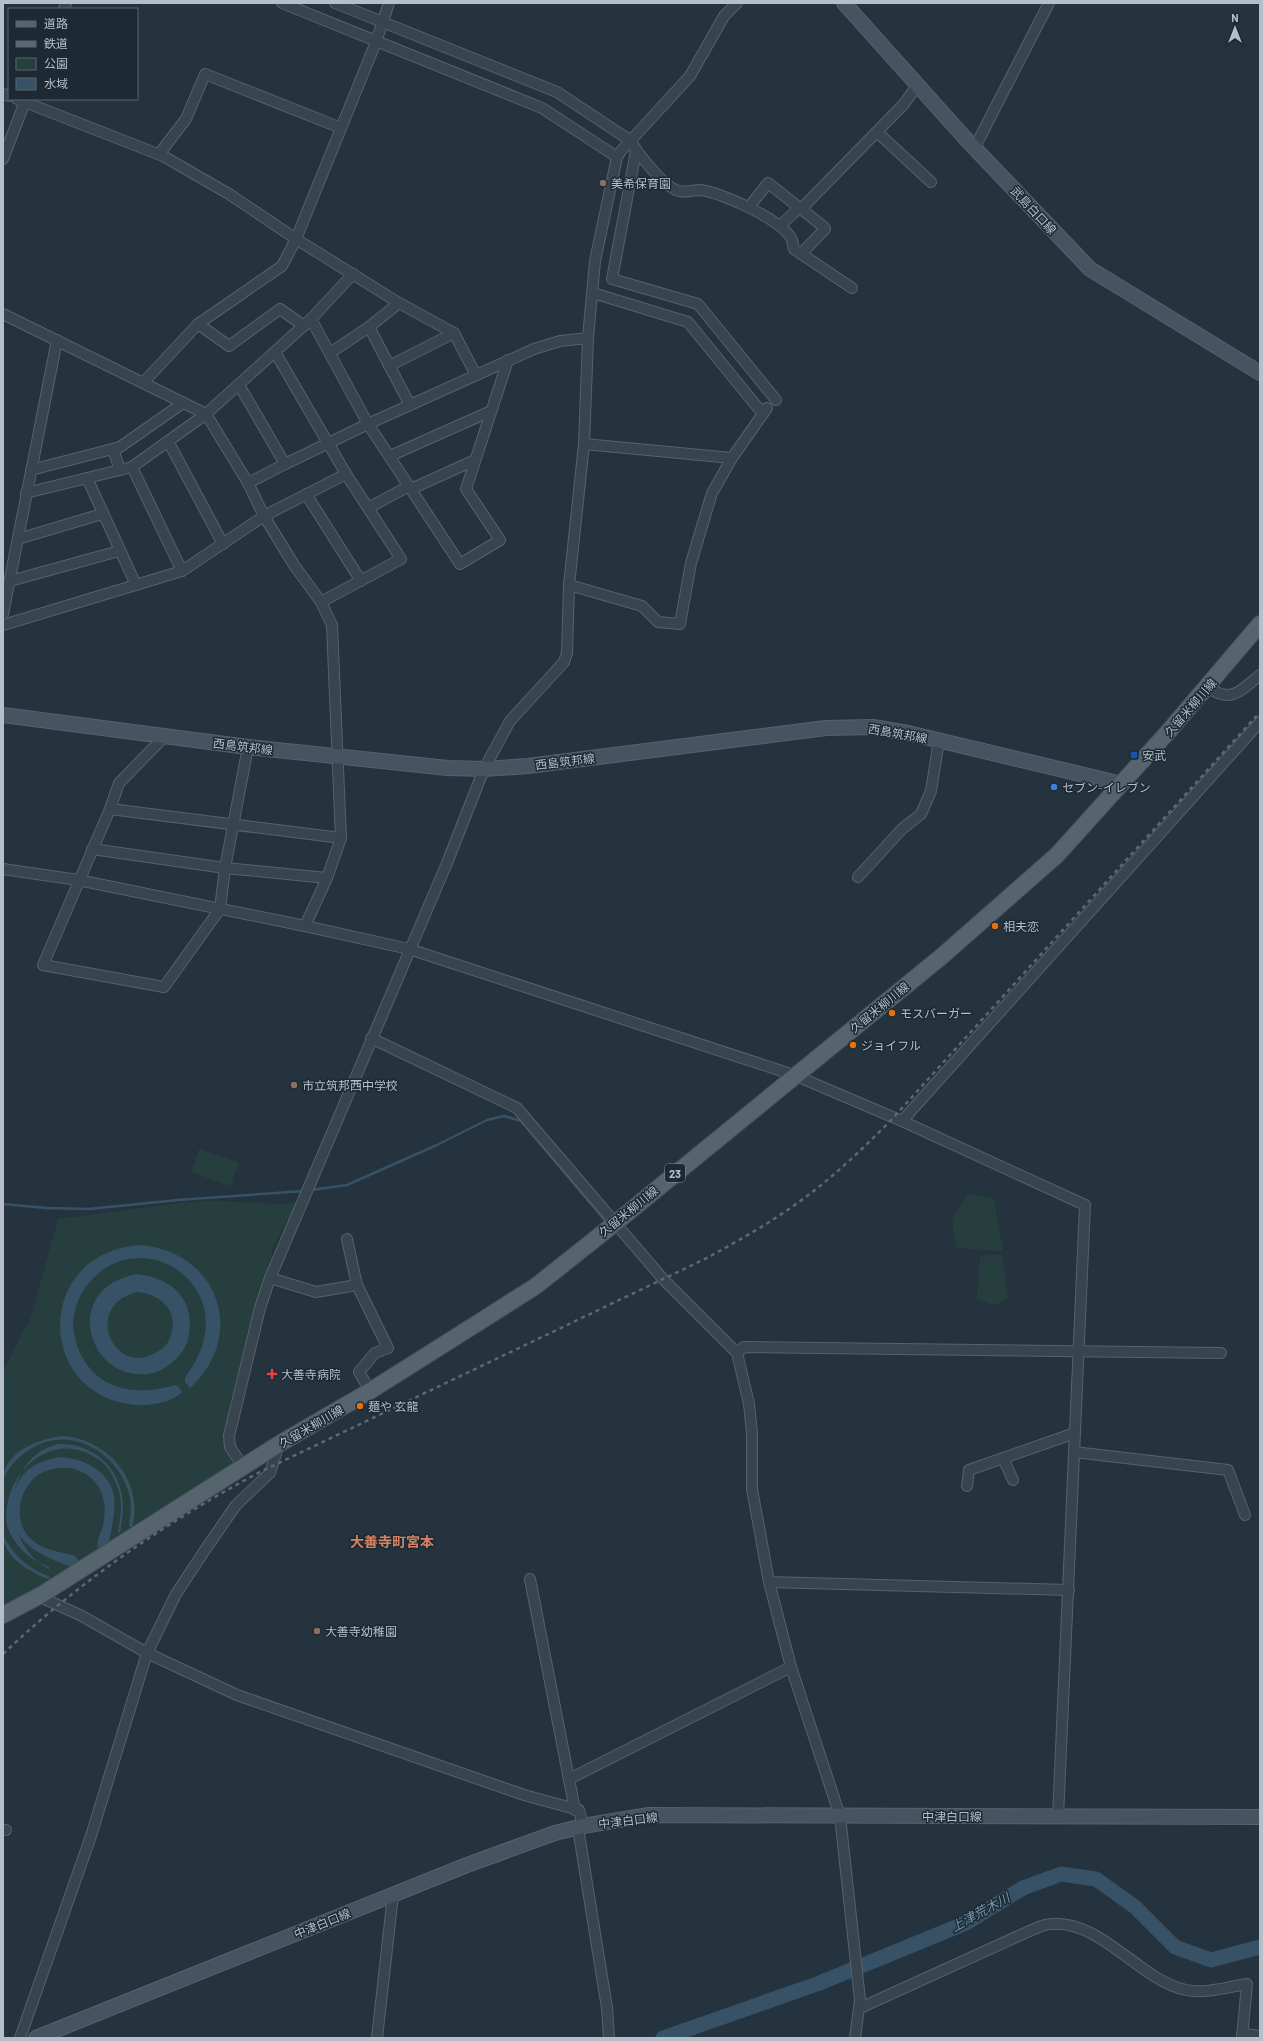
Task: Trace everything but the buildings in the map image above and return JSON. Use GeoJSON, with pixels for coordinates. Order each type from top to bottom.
{"type":"FeatureCollection","features":[{"type":"Feature","properties":{"kind":"main road","name":"武島白口線"},"geometry":{"type":"LineString","coordinates":[[844,3],[975,147],[1090,269],[1260,373]]}},
{"type":"Feature","properties":{"kind":"main road","name":"久留米柳川線"},"geometry":{"type":"LineString","coordinates":[[3,1615],[40,1595],[244,1468],[279,1444],[370,1391],[536,1286],[941,957],[1057,855],[1208,687],[1260,624]]}},
{"type":"Feature","properties":{"kind":"main road","name":"西島筑邦線"},"geometry":{"type":"LineString","coordinates":[[3,715],[248,747],[448,768],[484,769],[528,766],[829,728],[873,727],[940,740],[1122,784]]}},
{"type":"Feature","properties":{"kind":"main road","name":"中津白口線"},"geometry":{"type":"LineString","coordinates":[[36,2038],[538,1838],[581,1827],[649,1815],[1058,1817],[1260,1816]]}},
{"type":"Feature","properties":{"kind":"street"},"geometry":{"type":"LineString","coordinates":[[282,3],[542,108],[617,157]]}},
{"type":"Feature","properties":{"kind":"street"},"geometry":{"type":"LineString","coordinates":[[334,3],[557,92],[631,141],[636,151],[674,190],[681,192],[700,190],[749,207],[780,226],[792,240],[794,249],[852,288]]}},
{"type":"Feature","properties":{"kind":"street"},"geometry":{"type":"LineString","coordinates":[[142,383],[198,324],[282,266],[296,239],[376,42],[389,3]]}},
{"type":"Feature","properties":{"kind":"street"},"geometry":{"type":"LineString","coordinates":[[244,1468],[230,1447],[229,1436],[260,1308],[270,1278],[410,949],[484,769],[510,721],[564,662],[567,652],[569,586],[584,444],[588,338],[595,261],[617,157],[620,151],[631,141],[690,76],[724,16],[737,3]]}},
{"type":"Feature","properties":{"kind":"street"},"geometry":{"type":"LineString","coordinates":[[975,147],[1049,3]]}},
{"type":"Feature","properties":{"kind":"street"},"geometry":{"type":"LineString","coordinates":[[159,154],[186,119],[205,74],[341,128]]}},
{"type":"Feature","properties":{"kind":"street"},"geometry":{"type":"LineString","coordinates":[[780,226],[800,209],[877,132],[904,104],[918,84]]}},
{"type":"Feature","properties":{"kind":"street"},"geometry":{"type":"LineString","coordinates":[[3,159],[22,100],[159,154],[229,194],[296,239],[399,303],[454,333],[476,375]]}},
{"type":"Feature","properties":{"kind":"street"},"geometry":{"type":"LineString","coordinates":[[877,132],[931,182]]}},
{"type":"Feature","properties":{"kind":"street"},"geometry":{"type":"LineString","coordinates":[[636,151],[612,279],[698,304],[776,400]]}},
{"type":"Feature","properties":{"kind":"street"},"geometry":{"type":"LineString","coordinates":[[749,207],[768,183],[825,229],[801,254]]}},
{"type":"Feature","properties":{"kind":"street"},"geometry":{"type":"LineString","coordinates":[[26,493],[132,467],[206,414],[307,322],[353,274]]}},
{"type":"Feature","properties":{"kind":"street"},"geometry":{"type":"LineString","coordinates":[[569,586],[642,606],[658,622],[680,624],[692,563],[712,493],[732,458],[765,411],[688,322],[593,293]]}},
{"type":"Feature","properties":{"kind":"street"},"geometry":{"type":"LineString","coordinates":[[330,353],[369,327],[399,303]]}},
{"type":"Feature","properties":{"kind":"street"},"geometry":{"type":"LineString","coordinates":[[198,324],[229,346],[280,310],[307,322],[330,353],[368,424],[460,564],[500,540],[466,489],[508,360]]}},
{"type":"Feature","properties":{"kind":"street"},"geometry":{"type":"LineString","coordinates":[[3,314],[206,414],[248,483],[264,516],[294,565],[321,602],[332,624],[341,838],[327,878],[305,926]]}},
{"type":"Feature","properties":{"kind":"street"},"geometry":{"type":"LineString","coordinates":[[369,327],[410,405]]}},
{"type":"Feature","properties":{"kind":"street"},"geometry":{"type":"LineString","coordinates":[[389,366],[454,333]]}},
{"type":"Feature","properties":{"kind":"street"},"geometry":{"type":"LineString","coordinates":[[248,483],[368,424],[508,360],[534,349],[560,341],[588,338]]}},
{"type":"Feature","properties":{"kind":"street"},"geometry":{"type":"LineString","coordinates":[[3,614],[57,340]]}},
{"type":"Feature","properties":{"kind":"street"},"geometry":{"type":"LineString","coordinates":[[275,352],[346,474],[401,559],[321,602]]}},
{"type":"Feature","properties":{"kind":"street"},"geometry":{"type":"LineString","coordinates":[[239,385],[285,464]]}},
{"type":"Feature","properties":{"kind":"street"},"geometry":{"type":"LineString","coordinates":[[31,470],[120,447],[183,403]]}},
{"type":"Feature","properties":{"kind":"street"},"geometry":{"type":"LineString","coordinates":[[390,456],[491,411]]}},
{"type":"Feature","properties":{"kind":"street"},"geometry":{"type":"LineString","coordinates":[[168,442],[223,544]]}},
{"type":"Feature","properties":{"kind":"street"},"geometry":{"type":"LineString","coordinates":[[584,444],[732,458]]}},
{"type":"Feature","properties":{"kind":"street"},"geometry":{"type":"LineString","coordinates":[[113,449],[120,470]]}},
{"type":"Feature","properties":{"kind":"street"},"geometry":{"type":"LineString","coordinates":[[368,508],[410,487],[476,460]]}},
{"type":"Feature","properties":{"kind":"street"},"geometry":{"type":"LineString","coordinates":[[132,467],[182,571]]}},
{"type":"Feature","properties":{"kind":"street"},"geometry":{"type":"LineString","coordinates":[[3,625],[182,571],[264,516],[346,474]]}},
{"type":"Feature","properties":{"kind":"street"},"geometry":{"type":"LineString","coordinates":[[87,478],[102,514],[136,585]]}},
{"type":"Feature","properties":{"kind":"street"},"geometry":{"type":"LineString","coordinates":[[306,494],[361,581]]}},
{"type":"Feature","properties":{"kind":"street"},"geometry":{"type":"LineString","coordinates":[[18,540],[102,514]]}},
{"type":"Feature","properties":{"kind":"street"},"geometry":{"type":"LineString","coordinates":[[10,581],[119,551]]}},
{"type":"Feature","properties":{"kind":"street"},"geometry":{"type":"LineString","coordinates":[[1208,687],[1220,696],[1235,694],[1260,675]]}},
{"type":"Feature","properties":{"kind":"street"},"geometry":{"type":"LineString","coordinates":[[902,1121],[1260,722]]}},
{"type":"Feature","properties":{"kind":"street"},"geometry":{"type":"LineString","coordinates":[[165,736],[118,783],[110,809],[78,880],[43,965],[164,986],[220,909],[225,868],[248,747]]}},
{"type":"Feature","properties":{"kind":"street"},"geometry":{"type":"LineString","coordinates":[[858,877],[902,829],[921,814],[931,791],[940,740]]}},
{"type":"Feature","properties":{"kind":"street"},"geometry":{"type":"LineString","coordinates":[[110,809],[341,838]]}},
{"type":"Feature","properties":{"kind":"street"},"geometry":{"type":"LineString","coordinates":[[92,849],[225,868],[327,878]]}},
{"type":"Feature","properties":{"kind":"street"},"geometry":{"type":"LineString","coordinates":[[3,869],[78,880],[410,949],[794,1075],[902,1121],[1084,1205],[1069,1590],[1058,1817]]}},
{"type":"Feature","properties":{"kind":"street"},"geometry":{"type":"LineString","coordinates":[[371,1038],[517,1108],[614,1224],[663,1279],[737,1353],[749,1404],[752,1433],[752,1489],[769,1582],[790,1667],[840,1816],[860,2008],[855,2038]]}},
{"type":"Feature","properties":{"kind":"street"},"geometry":{"type":"LineString","coordinates":[[347,1238],[357,1285],[388,1348],[375,1353],[359,1372],[370,1391]]}},
{"type":"Feature","properties":{"kind":"street"},"geometry":{"type":"LineString","coordinates":[[270,1278],[316,1292],[357,1285]]}},
{"type":"Feature","properties":{"kind":"street"},"geometry":{"type":"LineString","coordinates":[[737,1353],[744,1347],[1221,1353]]}},
{"type":"Feature","properties":{"kind":"street"},"geometry":{"type":"LineString","coordinates":[[967,1486],[969,1470],[1075,1433]]}},
{"type":"Feature","properties":{"kind":"street"},"geometry":{"type":"LineString","coordinates":[[20,2038],[91,1836],[147,1653],[176,1594],[205,1550],[236,1505],[270,1473],[279,1444]]}},
{"type":"Feature","properties":{"kind":"street"},"geometry":{"type":"LineString","coordinates":[[1074,1452],[1228,1470],[1245,1515]]}},
{"type":"Feature","properties":{"kind":"street"},"geometry":{"type":"LineString","coordinates":[[1003,1458],[1013,1480]]}},
{"type":"Feature","properties":{"kind":"street"},"geometry":{"type":"LineString","coordinates":[[530,1579],[575,1810]]}},
{"type":"Feature","properties":{"kind":"street"},"geometry":{"type":"LineString","coordinates":[[769,1582],[1069,1590]]}},
{"type":"Feature","properties":{"kind":"street"},"geometry":{"type":"LineString","coordinates":[[40,1595],[40,1597],[80,1615],[147,1653],[236,1695],[524,1795],[579,1810],[607,2008],[609,2035]]}},
{"type":"Feature","properties":{"kind":"street"},"geometry":{"type":"LineString","coordinates":[[569,1779],[790,1667]]}},
{"type":"Feature","properties":{"kind":"street"},"geometry":{"type":"LineString","coordinates":[[377,2038],[393,1895]]}},
{"type":"Feature","properties":{"kind":"street"},"geometry":{"type":"LineString","coordinates":[[860,2008],[1025,1933],[1050,1924],[1069,1925],[1086,1931],[1108,1944],[1167,1984],[1187,1990],[1204,1991],[1247,1984],[1242,2036],[1260,2036]]}},
{"type":"Feature","properties":{"kind":"green space"},"geometry":{"type":"Polygon","coordinates":[[[199,1149],[239,1163],[230,1186],[191,1172],[199,1149]]]}},
{"type":"Feature","properties":{"kind":"green space"},"geometry":{"type":"Polygon","coordinates":[[[969,1193],[994,1199],[1003,1251],[956,1248],[952,1219],[969,1193]]]}},
{"type":"Feature","properties":{"kind":"green space"},"geometry":{"type":"Polygon","coordinates":[[[213,1201],[282,1204],[297,1202],[271,1252],[272,1256],[263,1283],[228,1448],[237,1466],[5,1611],[3,1594],[3,1371],[31,1317],[58,1219],[188,1202],[213,1201]]]}},
{"type":"Feature","properties":{"kind":"green space"},"geometry":{"type":"Polygon","coordinates":[[[980,1255],[1002,1255],[1008,1298],[995,1305],[977,1299],[980,1255]]]}},
{"type":"Feature","properties":{"kind":"water"},"geometry":{"type":"Polygon","coordinates":[[[140,1245],[167,1251],[189,1262],[205,1279],[216,1299],[220,1321],[218,1344],[208,1367],[190,1388],[185,1382],[185,1377],[202,1345],[206,1316],[197,1291],[180,1272],[158,1261],[133,1258],[107,1267],[85,1288],[75,1310],[73,1328],[80,1352],[88,1366],[98,1377],[125,1389],[158,1389],[175,1385],[178,1386],[182,1392],[174,1398],[164,1402],[143,1405],[108,1398],[82,1381],[66,1356],[60,1328],[64,1299],[79,1273],[104,1254],[140,1245]]]}},
{"type":"Feature","properties":{"kind":"water"},"geometry":{"type":"Polygon","coordinates":[[[136,1274],[161,1280],[171,1286],[179,1293],[185,1302],[189,1313],[190,1325],[188,1339],[182,1351],[177,1358],[166,1367],[160,1371],[149,1374],[138,1374],[123,1371],[110,1363],[100,1352],[93,1339],[90,1325],[91,1311],[97,1297],[111,1284],[122,1278],[136,1274]],[[137,1292],[120,1300],[111,1311],[108,1323],[110,1336],[116,1347],[126,1355],[139,1358],[158,1352],[166,1345],[172,1331],[173,1322],[171,1314],[162,1301],[137,1292]]]}},
{"type":"Feature","properties":{"kind":"water"},"geometry":{"type":"Polygon","coordinates":[[[62,1436],[78,1439],[93,1445],[107,1454],[118,1465],[127,1479],[133,1494],[135,1510],[132,1527],[129,1526],[131,1508],[129,1494],[121,1475],[112,1462],[100,1452],[86,1444],[71,1440],[56,1440],[41,1444],[26,1452],[16,1461],[7,1472],[3,1480],[5,1470],[9,1462],[24,1449],[43,1440],[62,1436]]]}},
{"type":"Feature","properties":{"kind":"water"},"geometry":{"type":"Polygon","coordinates":[[[58,1444],[81,1447],[91,1452],[108,1465],[119,1485],[123,1505],[120,1533],[118,1532],[121,1510],[119,1490],[109,1470],[96,1458],[73,1449],[57,1449],[42,1455],[29,1464],[23,1471],[25,1466],[39,1453],[58,1444]]]}},
{"type":"Feature","properties":{"kind":"water"},"geometry":{"type":"Polygon","coordinates":[[[58,1457],[85,1463],[94,1467],[101,1473],[112,1488],[114,1497],[114,1515],[109,1544],[71,1567],[46,1556],[28,1545],[18,1533],[13,1522],[13,1498],[15,1488],[19,1480],[31,1468],[47,1460],[58,1457]],[[62,1468],[50,1470],[38,1475],[31,1481],[26,1489],[20,1506],[22,1525],[32,1540],[47,1549],[75,1556],[78,1561],[98,1549],[98,1540],[103,1525],[104,1515],[103,1497],[100,1489],[89,1476],[81,1471],[71,1468],[62,1468]]]}},
{"type":"Feature","properties":{"kind":"water"},"geometry":{"type":"Polygon","coordinates":[[[23,1471],[17,1484],[13,1503],[15,1522],[22,1541],[33,1557],[43,1564],[29,1556],[18,1546],[7,1526],[7,1509],[11,1492],[18,1477],[23,1471]]]}},
{"type":"Feature","properties":{"kind":"water"},"geometry":{"type":"Polygon","coordinates":[[[3,1535],[12,1549],[22,1560],[35,1570],[50,1577],[49,1579],[34,1573],[19,1563],[4,1543],[3,1535]]]}},
{"type":"Feature","properties":{"kind":"waterway"},"geometry":{"type":"LineString","coordinates":[[311,1190],[347,1185],[437,1145],[487,1120],[504,1116],[521,1121],[606,1222]]}},
{"type":"Feature","properties":{"kind":"waterway"},"geometry":{"type":"LineString","coordinates":[[3,1204],[46,1208],[89,1209],[178,1200],[304,1191]]}},
{"type":"Feature","properties":{"kind":"waterway","name":"上津荒木川"},"geometry":{"type":"LineString","coordinates":[[663,2038],[817,1984],[966,1923],[1023,1888],[1061,1874],[1096,1879],[1135,1907],[1175,1947],[1211,1960],[1260,1947]]}},
{"type":"Feature","properties":{"kind":"railway"},"geometry":{"type":"LineString","coordinates":[[3,1654],[62,1602],[125,1554],[191,1511],[225,1491],[260,1472],[707,1258],[745,1237],[813,1192],[867,1144],[893,1118],[1260,712]]}},
{"type":"Feature","properties":{"kind":"place","name":"美希保育園"},"geometry":{"type":"Point","coordinates":[603,183]}},
{"type":"Feature","properties":{"kind":"place","name":"安武"},"geometry":{"type":"Point","coordinates":[1134,755]}},
{"type":"Feature","properties":{"kind":"place","name":"セブン-イレブン"},"geometry":{"type":"Point","coordinates":[1054,787]}},
{"type":"Feature","properties":{"kind":"place","name":"相夫恋"},"geometry":{"type":"Point","coordinates":[995,926]}},
{"type":"Feature","properties":{"kind":"place","name":"モスバーガー"},"geometry":{"type":"Point","coordinates":[892,1013]}},
{"type":"Feature","properties":{"kind":"place","name":"ジョイフル"},"geometry":{"type":"Point","coordinates":[853,1045]}},
{"type":"Feature","properties":{"kind":"place","name":"市立筑邦西中学校"},"geometry":{"type":"Point","coordinates":[294,1085]}},
{"type":"Feature","properties":{"kind":"place","name":"大善寺病院"},"geometry":{"type":"Point","coordinates":[272,1374]}},
{"type":"Feature","properties":{"kind":"place","name":"麺や 玄龍"},"geometry":{"type":"Point","coordinates":[360,1406]}},
{"type":"Feature","properties":{"kind":"place","name":"大善寺幼稚園"},"geometry":{"type":"Point","coordinates":[317,1631]}},
{"type":"Feature","properties":{"kind":"district","name":"大善寺町宮本"},"geometry":{"type":"Point","coordinates":[392,1541]}}]}
